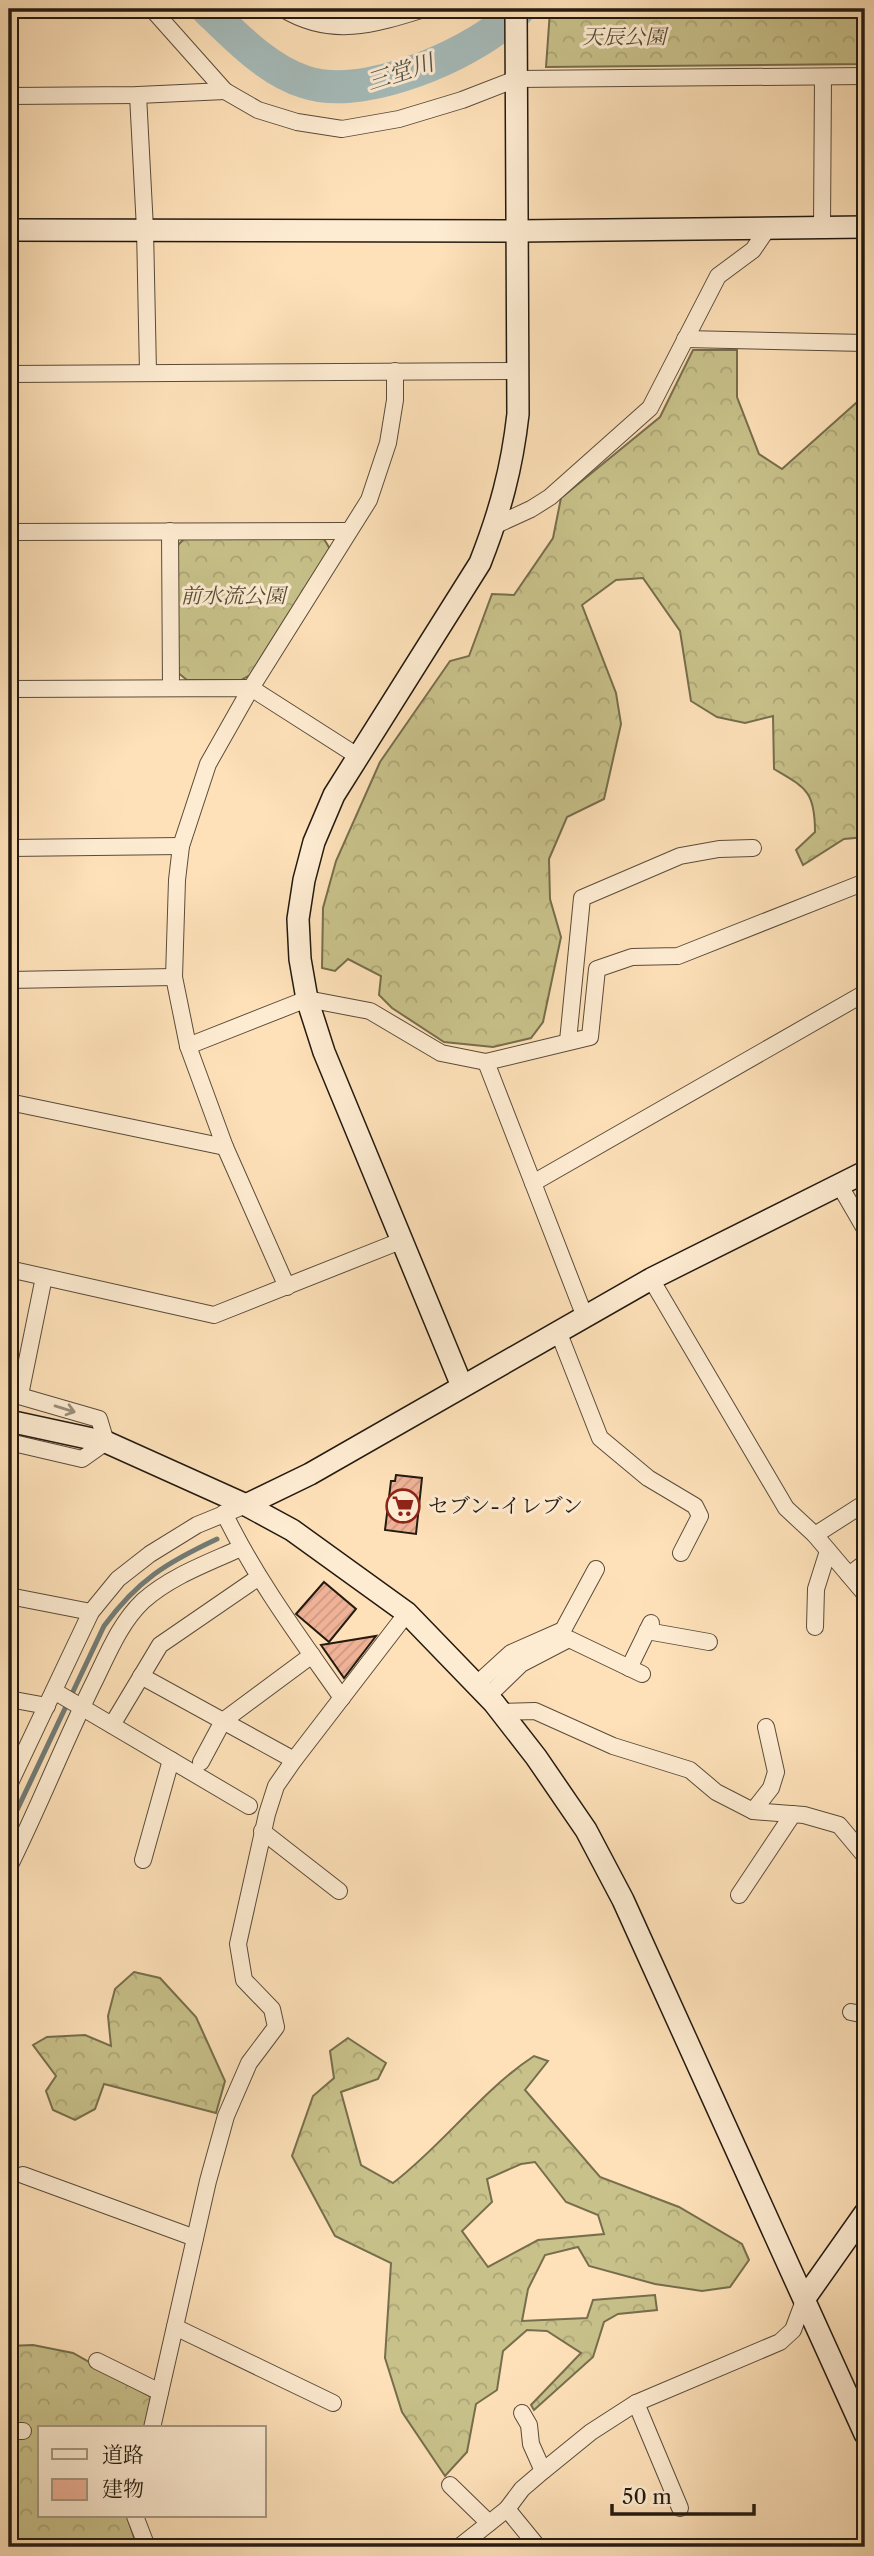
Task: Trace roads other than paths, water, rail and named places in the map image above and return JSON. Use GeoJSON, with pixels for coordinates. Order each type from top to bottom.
{"type":"FeatureCollection","features":[{"type":"Feature","properties":{"kind":"street"},"geometry":{"type":"LineString","coordinates":[[152,9],[225,91],[258,110],[297,122],[342,129],[399,119],[462,100],[516,74],[865,76]]}},
{"type":"Feature","properties":{"kind":"street"},"geometry":{"type":"LineString","coordinates":[[283,9],[321,26],[345,27],[374,15],[424,9]]}},
{"type":"Feature","properties":{"kind":"street"},"geometry":{"type":"LineString","coordinates":[[463,1386],[324,1052],[307,999],[300,959],[298,919],[304,880],[323,818],[334,795],[480,563],[494,526],[512,462],[519,414],[516,9]]}},
{"type":"Feature","properties":{"kind":"street"},"geometry":{"type":"LineString","coordinates":[[822,226],[823,77]]}},
{"type":"Feature","properties":{"kind":"street"},"geometry":{"type":"LineString","coordinates":[[9,96],[225,91]]}},
{"type":"Feature","properties":{"kind":"street"},"geometry":{"type":"LineString","coordinates":[[138,95],[145,229],[148,372]]}},
{"type":"Feature","properties":{"kind":"street"},"geometry":{"type":"LineString","coordinates":[[9,230],[517,231],[865,227]]}},
{"type":"Feature","properties":{"kind":"street"},"geometry":{"type":"LineString","coordinates":[[494,526],[550,497],[650,408],[718,276],[754,250],[768,228]]}},
{"type":"Feature","properties":{"kind":"street"},"geometry":{"type":"LineString","coordinates":[[685,339],[865,343]]}},
{"type":"Feature","properties":{"kind":"street"},"geometry":{"type":"LineString","coordinates":[[287,1287],[225,1147],[188,1046],[174,977],[176,892],[181,846],[208,764],[251,688],[369,500],[388,443],[395,400],[395,371]]}},
{"type":"Feature","properties":{"kind":"street"},"geometry":{"type":"LineString","coordinates":[[9,373],[519,371]]}},
{"type":"Feature","properties":{"kind":"street"},"geometry":{"type":"LineString","coordinates":[[170,531],[171,688]]}},
{"type":"Feature","properties":{"kind":"street"},"geometry":{"type":"LineString","coordinates":[[9,532],[349,531]]}},
{"type":"Feature","properties":{"kind":"street"},"geometry":{"type":"LineString","coordinates":[[9,689],[251,688],[359,757]]}},
{"type":"Feature","properties":{"kind":"street"},"geometry":{"type":"LineString","coordinates":[[9,848],[181,846]]}},
{"type":"Feature","properties":{"kind":"street"},"geometry":{"type":"LineString","coordinates":[[568,1041],[582,898],[680,856],[719,849],[753,848]]}},
{"type":"Feature","properties":{"kind":"street"},"geometry":{"type":"LineString","coordinates":[[188,1046],[307,999],[370,1011],[441,1053],[486,1062],[590,1037],[597,969],[632,957],[678,956],[865,882]]}},
{"type":"Feature","properties":{"kind":"street"},"geometry":{"type":"LineString","coordinates":[[9,980],[174,977]]}},
{"type":"Feature","properties":{"kind":"street"},"geometry":{"type":"LineString","coordinates":[[533,1183],[865,993]]}},
{"type":"Feature","properties":{"kind":"street"},"geometry":{"type":"LineString","coordinates":[[486,1062],[585,1317]]}},
{"type":"Feature","properties":{"kind":"street"},"geometry":{"type":"LineString","coordinates":[[9,1102],[225,1147]]}},
{"type":"Feature","properties":{"kind":"street"},"geometry":{"type":"LineString","coordinates":[[9,1785],[16,1755],[50,1699],[91,1612],[118,1579],[150,1554],[197,1525],[310,1474],[651,1279],[865,1172]]}},
{"type":"Feature","properties":{"kind":"street"},"geometry":{"type":"LineString","coordinates":[[840,1186],[865,1229]]}},
{"type":"Feature","properties":{"kind":"street"},"geometry":{"type":"LineString","coordinates":[[9,1269],[214,1315],[402,1240]]}},
{"type":"Feature","properties":{"kind":"street"},"geometry":{"type":"LineString","coordinates":[[44,1277],[14,1394],[99,1419],[106,1442]]}},
{"type":"Feature","properties":{"kind":"street"},"geometry":{"type":"LineString","coordinates":[[651,1279],[786,1508],[815,1535],[865,1594]]}},
{"type":"Feature","properties":{"kind":"street"},"geometry":{"type":"LineString","coordinates":[[558,1331],[600,1438],[648,1478],[695,1506],[700,1516],[681,1553]]}},
{"type":"Feature","properties":{"kind":"street"},"geometry":{"type":"LineString","coordinates":[[9,1421],[106,1442],[246,1504],[292,1531],[407,1613],[489,1697],[586,1830],[623,1900],[865,2434]]}},
{"type":"Feature","properties":{"kind":"street"},"geometry":{"type":"LineString","coordinates":[[9,1442],[82,1459],[106,1442]]}},
{"type":"Feature","properties":{"kind":"street"},"geometry":{"type":"LineString","coordinates":[[815,1535],[865,1503]]}},
{"type":"Feature","properties":{"kind":"street"},"geometry":{"type":"LineString","coordinates":[[224,1513],[259,1577],[342,1698]]}},
{"type":"Feature","properties":{"kind":"street"},"geometry":{"type":"LineString","coordinates":[[9,1867],[31,1823],[81,1706],[122,1626],[143,1602],[175,1578],[241,1548]]}},
{"type":"Feature","properties":{"kind":"street"},"geometry":{"type":"LineString","coordinates":[[815,1627],[816,1589],[828,1550]]}},
{"type":"Feature","properties":{"kind":"street"},"geometry":{"type":"LineString","coordinates":[[849,1575],[865,1563]]}},
{"type":"Feature","properties":{"kind":"street"},"geometry":{"type":"LineString","coordinates":[[489,1697],[511,1653],[563,1630],[596,1569]]}},
{"type":"Feature","properties":{"kind":"street"},"geometry":{"type":"LineString","coordinates":[[111,1725],[160,1645],[259,1577]]}},
{"type":"Feature","properties":{"kind":"street"},"geometry":{"type":"LineString","coordinates":[[9,1596],[91,1612]]}},
{"type":"Feature","properties":{"kind":"street"},"geometry":{"type":"LineString","coordinates":[[152,2426],[226,2116],[249,2063],[276,2028],[272,2009],[244,1980],[238,1944],[262,1831],[276,1786],[407,1613]]}},
{"type":"Feature","properties":{"kind":"street"},"geometry":{"type":"LineString","coordinates":[[489,1697],[521,1664],[569,1640],[636,1671],[650,1626],[709,1642]]}},
{"type":"Feature","properties":{"kind":"street"},"geometry":{"type":"LineString","coordinates":[[201,1762],[223,1721],[312,1655]]}},
{"type":"Feature","properties":{"kind":"street"},"geometry":{"type":"LineString","coordinates":[[141,1676],[294,1760]]}},
{"type":"Feature","properties":{"kind":"street"},"geometry":{"type":"LineString","coordinates":[[489,1697],[535,1711],[613,1746],[690,1770],[716,1792],[753,1811],[793,1814],[839,1825],[865,1856]]}},
{"type":"Feature","properties":{"kind":"street"},"geometry":{"type":"LineString","coordinates":[[9,1699],[50,1699],[81,1706],[249,1806]]}},
{"type":"Feature","properties":{"kind":"street"},"geometry":{"type":"LineString","coordinates":[[753,1811],[771,1788],[776,1772],[766,1727]]}},
{"type":"Feature","properties":{"kind":"street"},"geometry":{"type":"LineString","coordinates":[[143,1860],[171,1760]]}},
{"type":"Feature","properties":{"kind":"street"},"geometry":{"type":"LineString","coordinates":[[739,1895],[793,1814]]}},
{"type":"Feature","properties":{"kind":"street"},"geometry":{"type":"LineString","coordinates":[[262,1831],[339,1891]]}},
{"type":"Feature","properties":{"kind":"street"},"geometry":{"type":"LineString","coordinates":[[23,2175],[195,2238]]}},
{"type":"Feature","properties":{"kind":"street"},"geometry":{"type":"LineString","coordinates":[[459,2547],[507,2509],[522,2489],[543,2471],[591,2432],[636,2403],[780,2342],[793,2330],[805,2298],[865,2213]]}},
{"type":"Feature","properties":{"kind":"street"},"geometry":{"type":"LineString","coordinates":[[175,2327],[333,2403]]}},
{"type":"Feature","properties":{"kind":"street"},"geometry":{"type":"LineString","coordinates":[[97,2361],[160,2392]]}},
{"type":"Feature","properties":{"kind":"street"},"geometry":{"type":"LineString","coordinates":[[636,2403],[680,2508]]}},
{"type":"Feature","properties":{"kind":"street"},"geometry":{"type":"LineString","coordinates":[[522,2413],[529,2425],[531,2444],[543,2471]]}},
{"type":"Feature","properties":{"kind":"street"},"geometry":{"type":"LineString","coordinates":[[450,2485],[489,2523]]}},
{"type":"Feature","properties":{"kind":"street"},"geometry":{"type":"LineString","coordinates":[[507,2509],[537,2547]]}},
{"type":"Feature","properties":{"kind":"street"},"geometry":{"type":"LineString","coordinates":[[136,2518],[147,2547]]}},
{"type":"Feature","properties":{"kind":"waterway","name":"三堂川"},"geometry":{"type":"LineString","coordinates":[[207,9],[265,61],[291,77],[327,86],[377,82],[430,65],[476,42],[498,28],[519,9]]}},
{"type":"Feature","properties":{"kind":"waterway"},"geometry":{"type":"LineString","coordinates":[[9,1827],[104,1626],[129,1596],[154,1574],[217,1539]]}},
{"type":"Feature","properties":{"kind":"place","name":"セブン-イレブン"},"geometry":{"type":"Point","coordinates":[403,1506]}},
{"type":"Feature","properties":{"kind":"park label","name":"天辰公園"},"geometry":{"type":"Point","coordinates":[624,37]}},
{"type":"Feature","properties":{"kind":"park label","name":"前水流公園"},"geometry":{"type":"Point","coordinates":[233,596]}}]}
